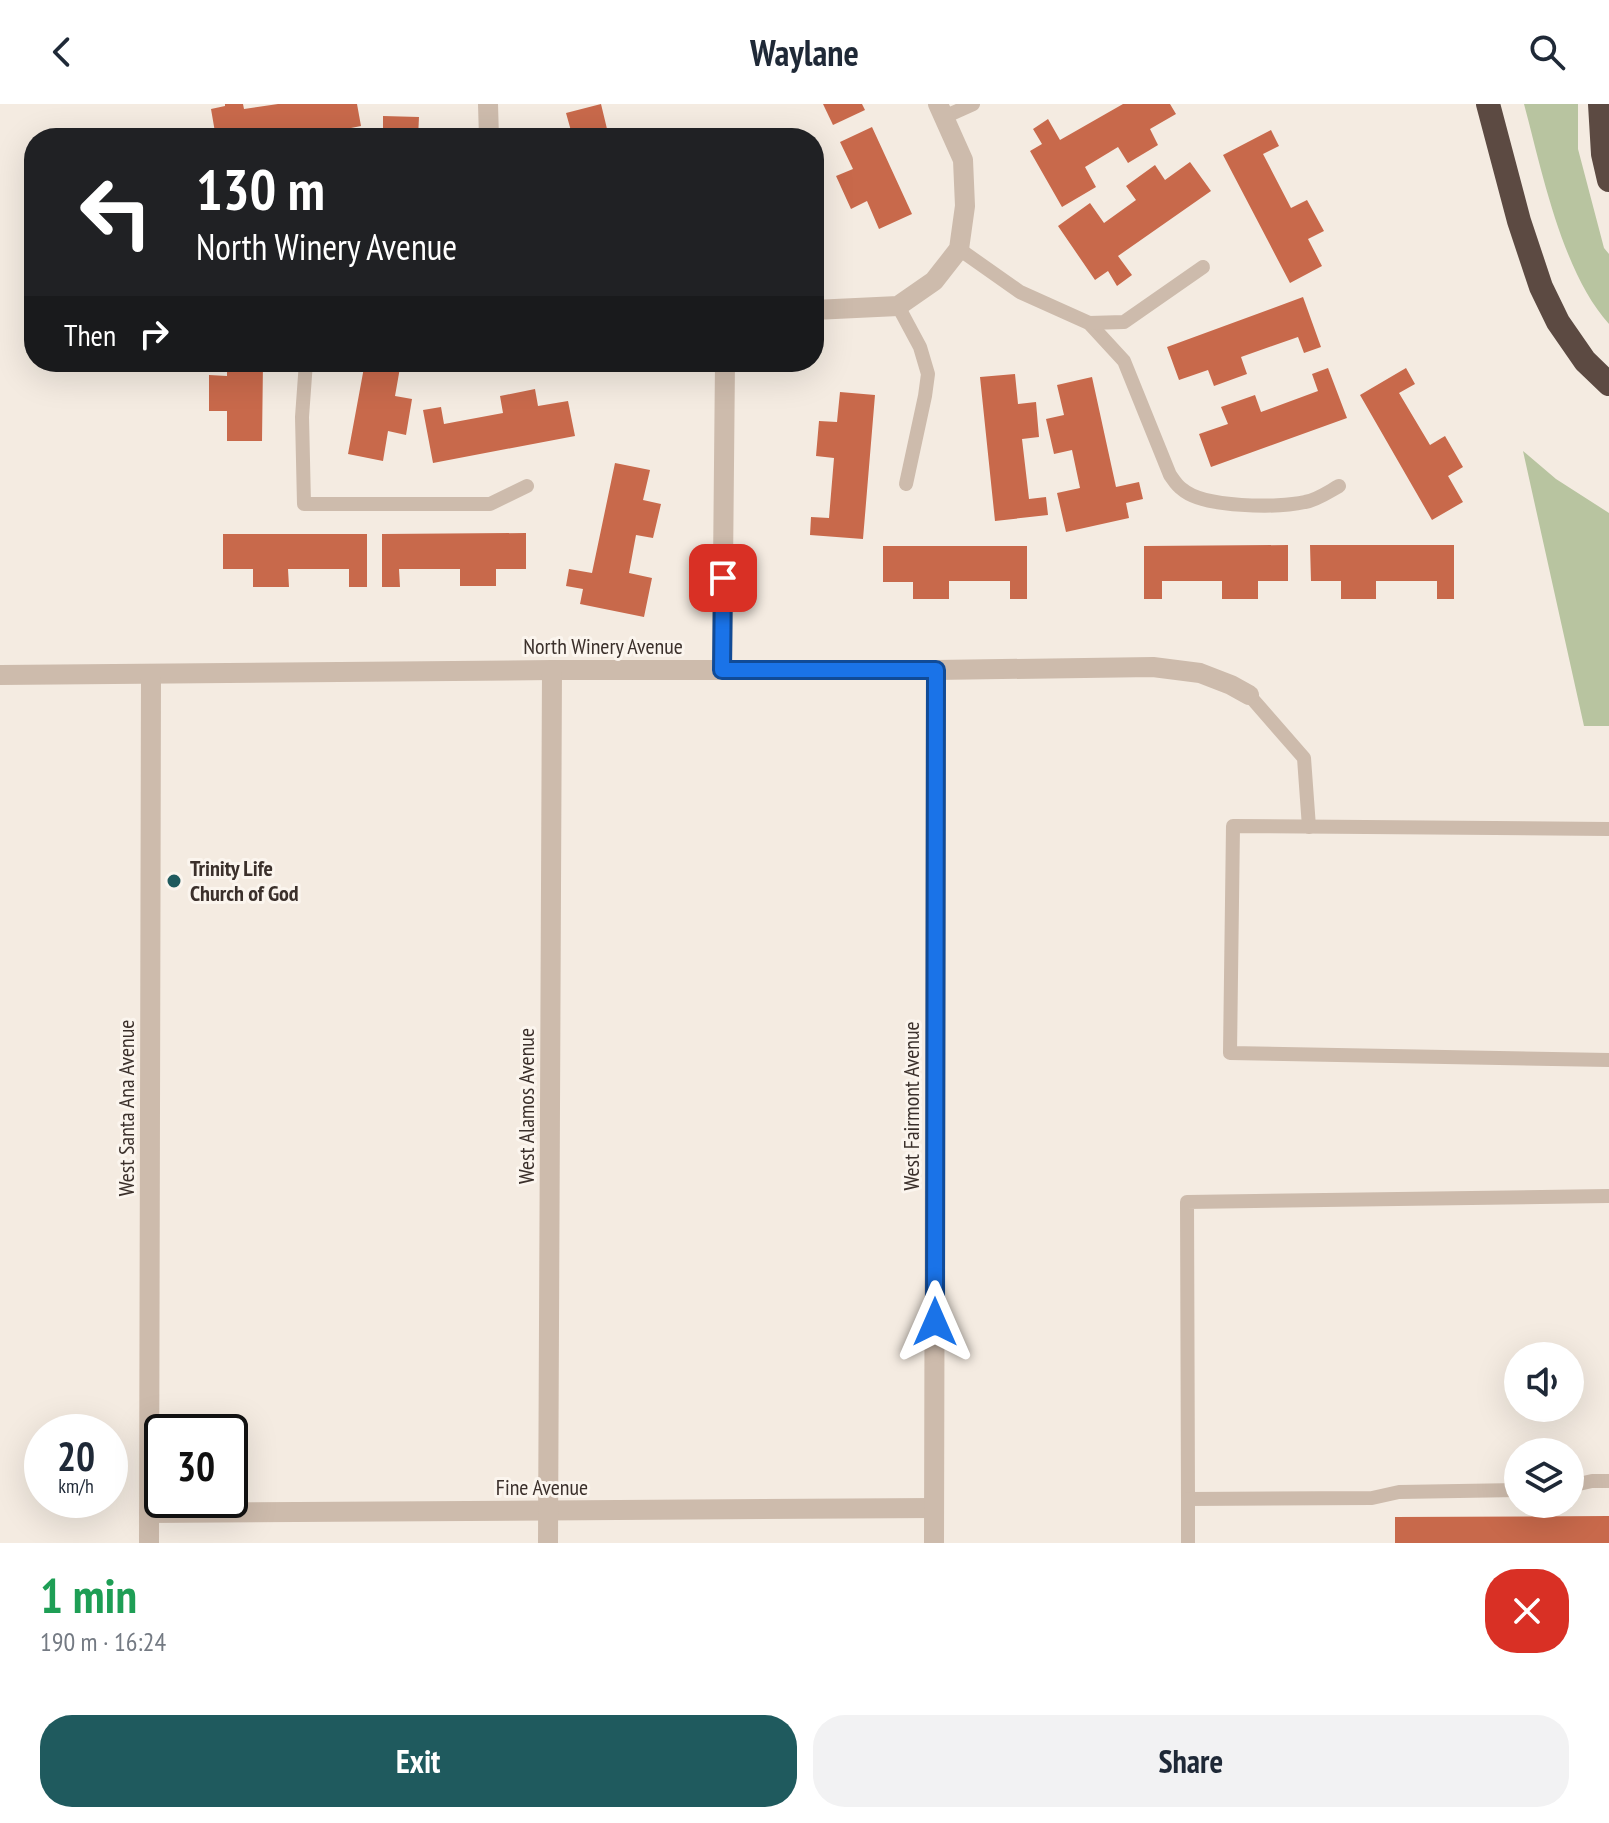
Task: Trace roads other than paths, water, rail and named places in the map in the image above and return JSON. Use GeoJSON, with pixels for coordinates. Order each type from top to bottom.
{"type":"FeatureCollection","features":[{"type":"Feature","properties":{"kind":"highway"},"geometry":{"type":"LineString","coordinates":[[1488,104],[1519,221],[1541,287],[1558,322],[1585,361],[1609,384]]}},
{"type":"Feature","properties":{"kind":"highway"},"geometry":{"type":"LineString","coordinates":[[1600,104],[1603,154],[1609,180]]}},
{"type":"Feature","properties":{"kind":"street"},"geometry":{"type":"LineString","coordinates":[[488,104],[489,128]]}},
{"type":"Feature","properties":{"kind":"street"},"geometry":{"type":"LineString","coordinates":[[824,310],[898,306],[934,281],[959,249],[965,206],[963,160],[941,110]]}},
{"type":"Feature","properties":{"kind":"street"},"geometry":{"type":"LineString","coordinates":[[722,670],[725,372]]}},
{"type":"Feature","properties":{"kind":"street","name":"North Winery Avenue"},"geometry":{"type":"LineString","coordinates":[[0,675],[1170,667],[1212,677],[1249,695]]}},
{"type":"Feature","properties":{"kind":"street","name":"West Alamos Avenue"},"geometry":{"type":"LineString","coordinates":[[548,1543],[552,670]]}},
{"type":"Feature","properties":{"kind":"street","name":"West Fairmont Avenue"},"geometry":{"type":"LineString","coordinates":[[934,1543],[936,670]]}},
{"type":"Feature","properties":{"kind":"street","name":"West Santa Ana Avenue"},"geometry":{"type":"LineString","coordinates":[[149,1414],[151,674]]}},
{"type":"Feature","properties":{"kind":"street","name":"Fine Avenue"},"geometry":{"type":"LineString","coordinates":[[248,1513],[934,1508]]}},
{"type":"Feature","properties":{"kind":"street","name":"West Santa Ana Avenue"},"geometry":{"type":"LineString","coordinates":[[149,1518],[149,1543]]}},
{"type":"Feature","properties":{"kind":"lane"},"geometry":{"type":"LineString","coordinates":[[941,110],[973,104]]}},
{"type":"Feature","properties":{"kind":"lane"},"geometry":{"type":"LineString","coordinates":[[959,249],[1020,292],[1089,323],[1124,361],[1170,475],[1182,490],[1215,503],[1289,504],[1307,502],[1339,486]]}},
{"type":"Feature","properties":{"kind":"lane"},"geometry":{"type":"LineString","coordinates":[[1089,323],[1124,322],[1203,267]]}},
{"type":"Feature","properties":{"kind":"lane"},"geometry":{"type":"LineString","coordinates":[[898,306],[920,347],[928,374],[906,484]]}},
{"type":"Feature","properties":{"kind":"lane"},"geometry":{"type":"LineString","coordinates":[[305,372],[302,417],[304,504],[490,504],[527,486]]}},
{"type":"Feature","properties":{"kind":"lane"},"geometry":{"type":"LineString","coordinates":[[1249,695],[1304,758],[1309,827]]}},
{"type":"Feature","properties":{"kind":"lane"},"geometry":{"type":"LineString","coordinates":[[1609,829],[1233,826],[1230,1053],[1609,1060]]}},
{"type":"Feature","properties":{"kind":"lane"},"geometry":{"type":"LineString","coordinates":[[1188,1543],[1187,1202],[1609,1196]]}},
{"type":"Feature","properties":{"kind":"lane"},"geometry":{"type":"LineString","coordinates":[[1584,1483],[1609,1481]]}},
{"type":"Feature","properties":{"kind":"lane"},"geometry":{"type":"LineString","coordinates":[[1188,1499],[1372,1498],[1399,1492],[1504,1490]]}},
{"type":"Feature","properties":{"kind":"place","name":"Trinity Life Church of God"},"geometry":{"type":"Point","coordinates":[174,881]}}]}
